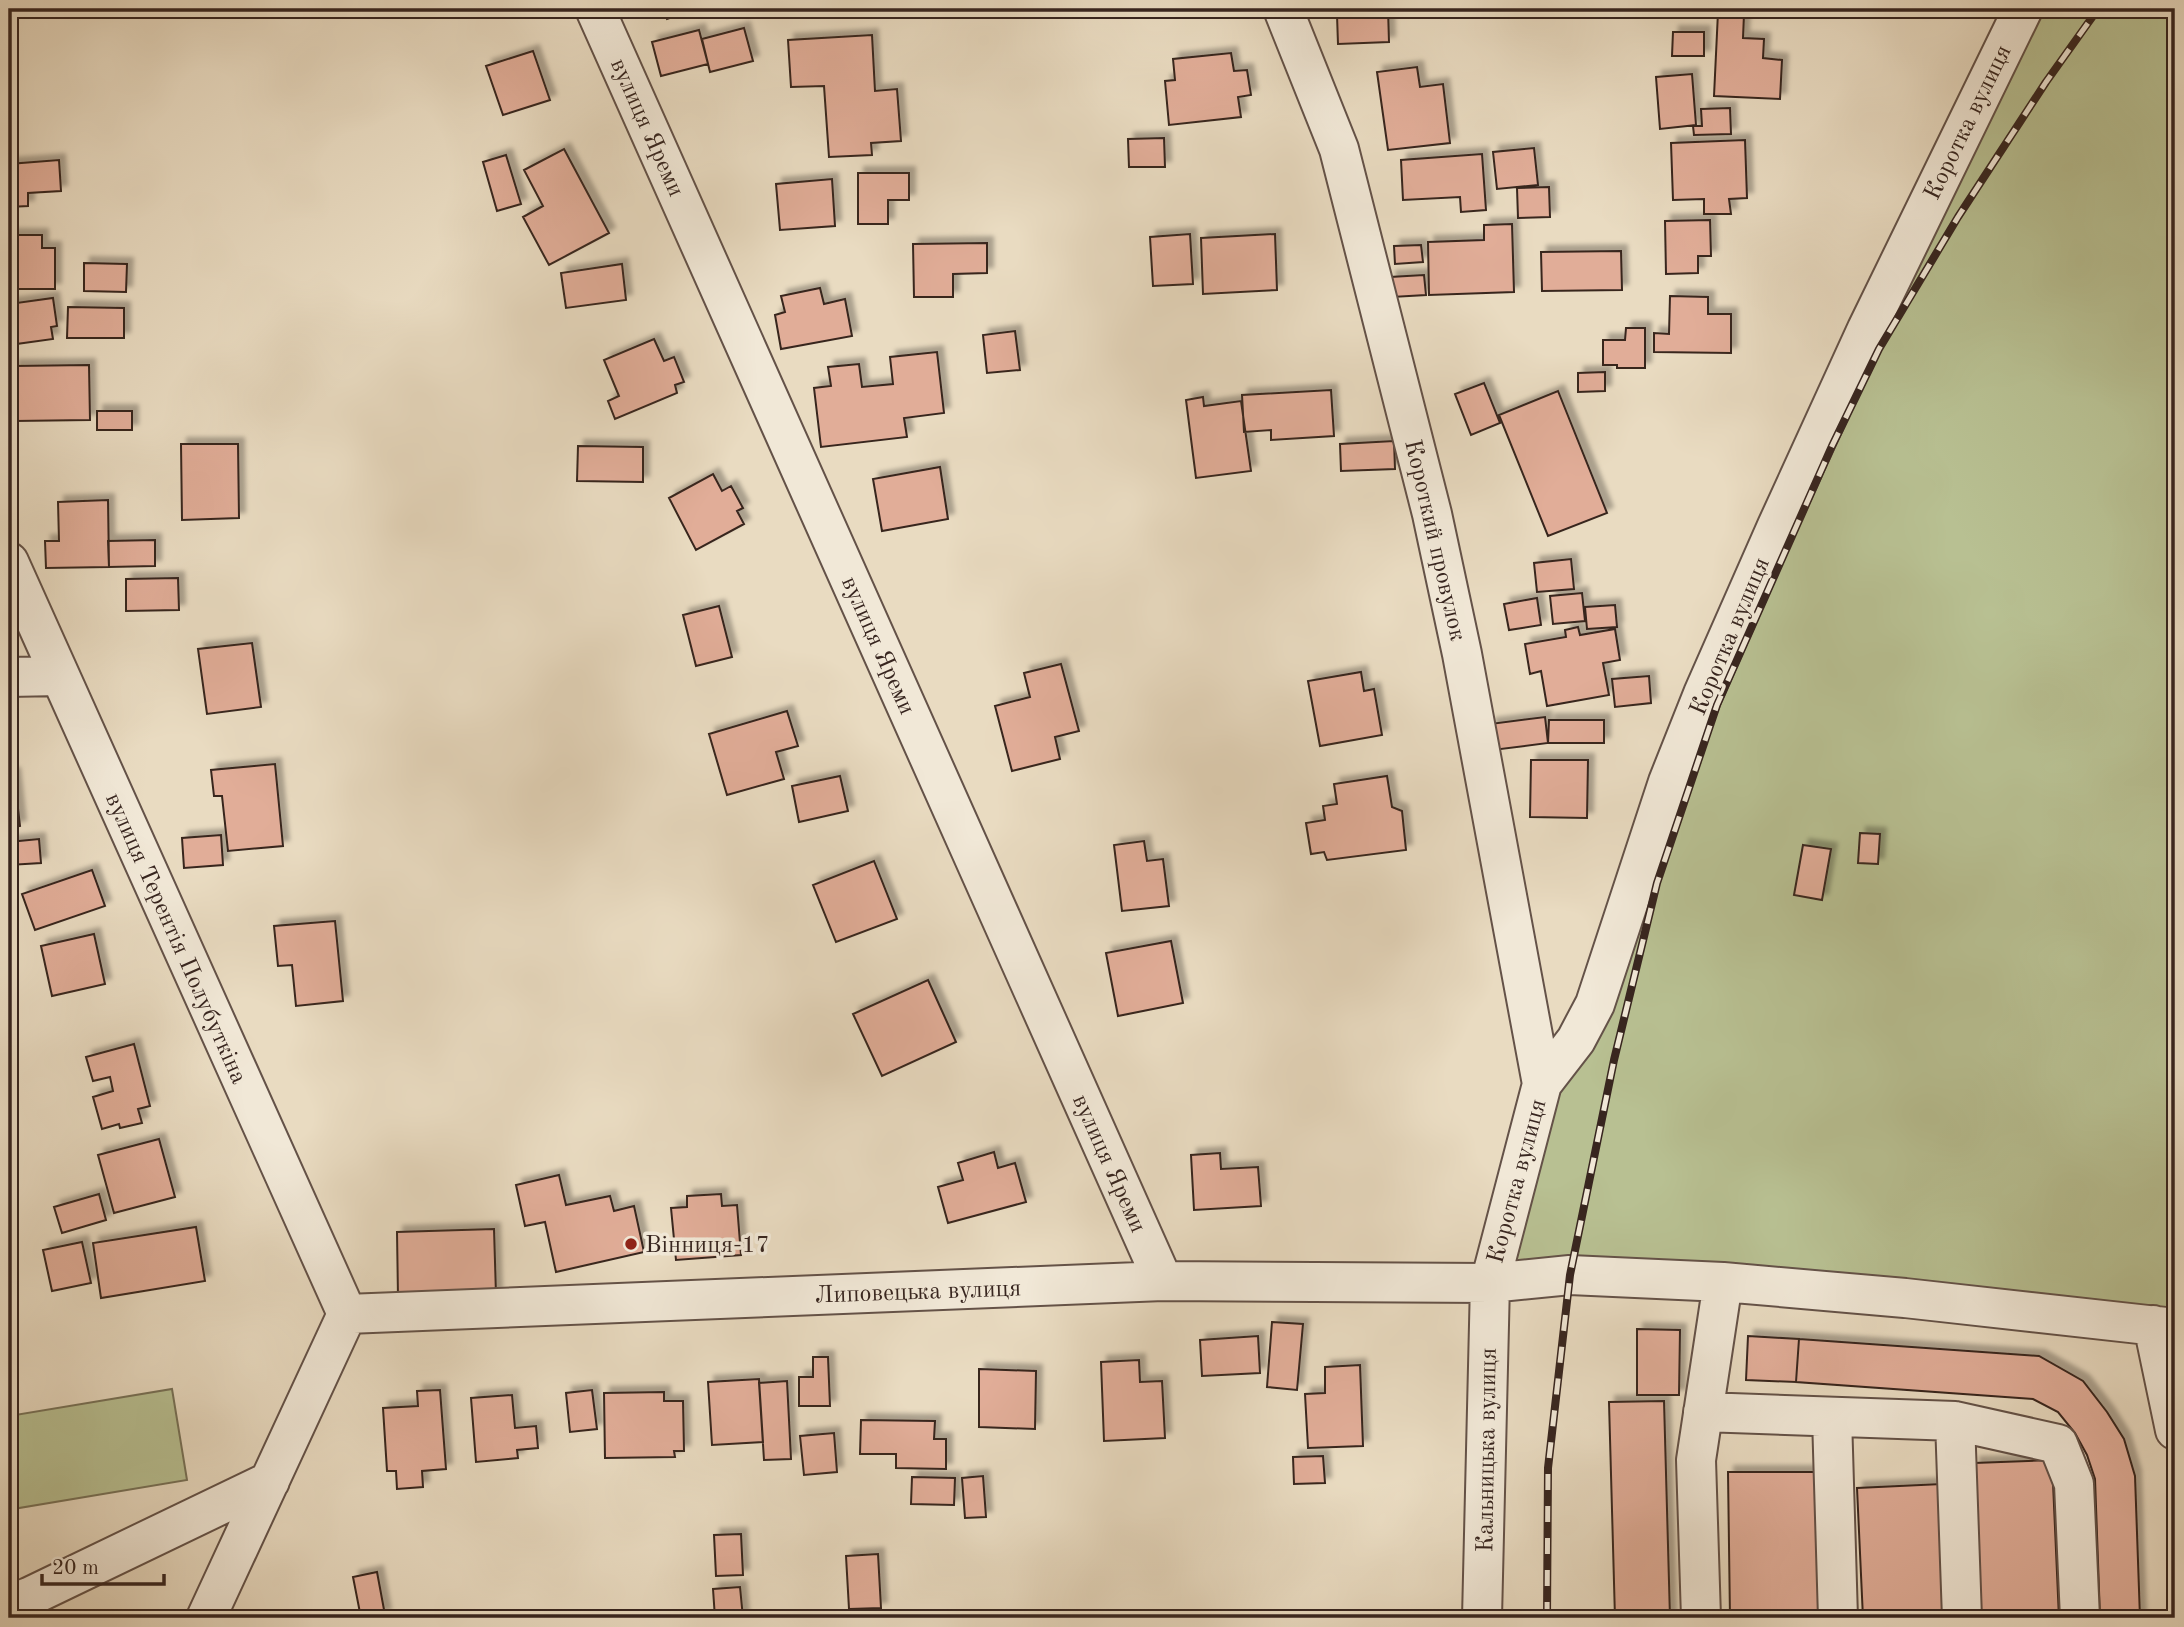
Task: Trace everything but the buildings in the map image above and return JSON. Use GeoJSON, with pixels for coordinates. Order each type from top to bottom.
{"type":"FeatureCollection","features":[{"type":"Feature","properties":{"kind":"street","name":"вулиця Яреми"},"geometry":{"type":"LineString","coordinates":[[595,9],[1163,1281]]}},
{"type":"Feature","properties":{"kind":"street","name":"Короткий провулок"},"geometry":{"type":"LineString","coordinates":[[1283,9],[1339,149],[1432,514],[1465,668],[1542,1084]]}},
{"type":"Feature","properties":{"kind":"street","name":"Коротка вулиця"},"geometry":{"type":"LineString","coordinates":[[1490,1283],[1542,1084],[1576,1040],[1595,1004],[1668,782],[1703,694],[1867,329],[2023,9]]}},
{"type":"Feature","properties":{"kind":"street","name":"вулиця Терентія Полубуткіна"},"geometry":{"type":"LineString","coordinates":[[9,562],[346,1314]]}},
{"type":"Feature","properties":{"kind":"street"},"geometry":{"type":"LineString","coordinates":[[9,677],[59,676]]}},
{"type":"Feature","properties":{"kind":"street","name":"Липовецька вулиця"},"geometry":{"type":"LineString","coordinates":[[346,1314],[1163,1281],[1490,1283],[1570,1275],[1723,1282],[1905,1298],[2164,1326]]}},
{"type":"Feature","properties":{"kind":"street"},"geometry":{"type":"LineString","coordinates":[[1701,1618],[1696,1460],[1723,1282]]}},
{"type":"Feature","properties":{"kind":"street","name":"Кальницька вулиця"},"geometry":{"type":"LineString","coordinates":[[1482,1618],[1490,1283]]}},
{"type":"Feature","properties":{"kind":"street"},"geometry":{"type":"LineString","coordinates":[[206,1618],[346,1314]]}},
{"type":"Feature","properties":{"kind":"street"},"geometry":{"type":"LineString","coordinates":[[2164,1326],[2175,1430]]}},
{"type":"Feature","properties":{"kind":"street"},"geometry":{"type":"LineString","coordinates":[[1703,1412],[1955,1421],[2058,1444],[2074,1484],[2080,1618]]}},
{"type":"Feature","properties":{"kind":"street"},"geometry":{"type":"LineString","coordinates":[[1832,1417],[1838,1618]]}},
{"type":"Feature","properties":{"kind":"street"},"geometry":{"type":"LineString","coordinates":[[1955,1421],[1962,1618]]}},
{"type":"Feature","properties":{"kind":"street"},"geometry":{"type":"LineString","coordinates":[[9,1604],[29,1597],[270,1480]]}},
{"type":"Feature","properties":{"kind":"green space"},"geometry":{"type":"Polygon","coordinates":[[[2023,9],[2175,9],[2175,1328],[1490,1283],[1668,782],[2023,9]]]}},
{"type":"Feature","properties":{"kind":"green space"},"geometry":{"type":"Polygon","coordinates":[[[172,1389],[187,1480],[13,1509],[9,1484],[9,1416],[172,1389]]]}},
{"type":"Feature","properties":{"kind":"railway"},"geometry":{"type":"LineString","coordinates":[[1547,1618],[1548,1468],[1570,1275],[1614,1060],[1657,883],[1717,705],[1832,446],[1879,349],[1958,217],[2046,82],[2098,9]]}},
{"type":"Feature","properties":{"kind":"place","name":"Вінниця-17"},"geometry":{"type":"Point","coordinates":[631,1244]}}]}
